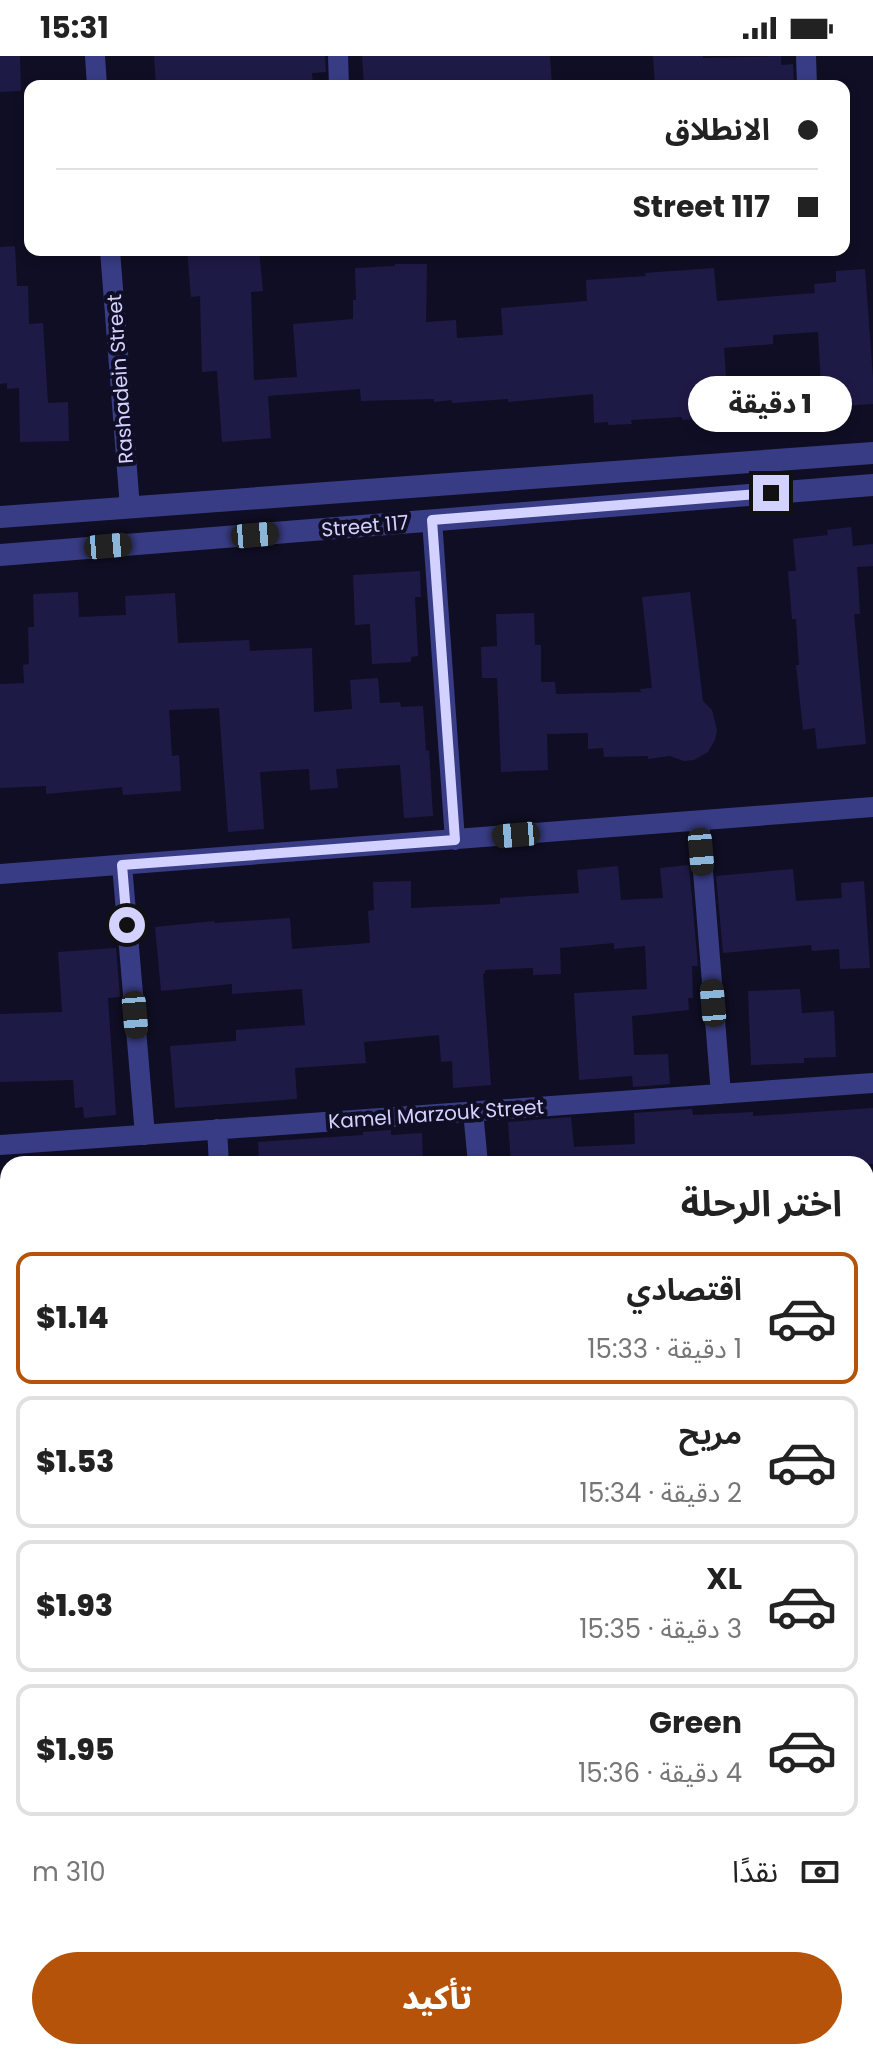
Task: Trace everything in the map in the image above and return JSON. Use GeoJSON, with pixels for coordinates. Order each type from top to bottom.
{"type":"FeatureCollection","features":[{"type":"Feature","properties":{"kind":"street"},"geometry":{"type":"LineString","coordinates":[[95,56],[97,80]]}},
{"type":"Feature","properties":{"kind":"street"},"geometry":{"type":"LineString","coordinates":[[338,56],[339,80]]}},
{"type":"Feature","properties":{"kind":"street"},"geometry":{"type":"LineString","coordinates":[[806,56],[807,80]]}},
{"type":"Feature","properties":{"kind":"street","name":"Rashadein Street"},"geometry":{"type":"LineString","coordinates":[[110,256],[130,508]]}},
{"type":"Feature","properties":{"kind":"street","name":"Street 117"},"geometry":{"type":"LineString","coordinates":[[0,517],[873,453]]}},
{"type":"Feature","properties":{"kind":"street","name":"Street 117"},"geometry":{"type":"LineString","coordinates":[[0,555],[873,485]]}},
{"type":"Feature","properties":{"kind":"street"},"geometry":{"type":"LineString","coordinates":[[48,514],[49,551]]}},
{"type":"Feature","properties":{"kind":"street"},"geometry":{"type":"LineString","coordinates":[[432,520],[455,840]]}},
{"type":"Feature","properties":{"kind":"street"},"geometry":{"type":"LineString","coordinates":[[0,874],[873,807]]}},
{"type":"Feature","properties":{"kind":"street"},"geometry":{"type":"LineString","coordinates":[[699,822],[721,1094]]}},
{"type":"Feature","properties":{"kind":"street"},"geometry":{"type":"LineString","coordinates":[[122,865],[145,1135]]}},
{"type":"Feature","properties":{"kind":"street","name":"Kamel Marzouk Street"},"geometry":{"type":"LineString","coordinates":[[0,1145],[873,1083]]}},
{"type":"Feature","properties":{"kind":"street"},"geometry":{"type":"LineString","coordinates":[[473,1111],[477,1156]]}},
{"type":"Feature","properties":{"kind":"street"},"geometry":{"type":"LineString","coordinates":[[217,1129],[219,1156]]}},
{"type":"Feature","properties":{"kind":"building"},"geometry":{"type":"Polygon","coordinates":[[[0,56],[20,56],[21,91],[0,92],[0,56]]]}},
{"type":"Feature","properties":{"kind":"building"},"geometry":{"type":"Polygon","coordinates":[[[154,56],[325,56],[326,72],[312,73],[313,80],[156,80],[154,56]]]}},
{"type":"Feature","properties":{"kind":"building"},"geometry":{"type":"Polygon","coordinates":[[[362,56],[550,56],[552,80],[364,80],[362,56]]]}},
{"type":"Feature","properties":{"kind":"building"},"geometry":{"type":"Polygon","coordinates":[[[653,56],[781,56],[781,65],[793,64],[794,80],[655,80],[653,56]]]}},
{"type":"Feature","properties":{"kind":"building"},"geometry":{"type":"Polygon","coordinates":[[[15,246],[17,286],[28,286],[29,324],[43,323],[48,403],[68,402],[69,441],[20,442],[19,388],[7,389],[7,383],[0,384],[0,247],[15,246]]]}},
{"type":"Feature","properties":{"kind":"building"},"geometry":{"type":"Polygon","coordinates":[[[188,256],[260,256],[263,291],[251,292],[254,380],[297,377],[293,324],[353,319],[355,268],[427,264],[426,322],[456,320],[457,338],[503,335],[501,308],[587,301],[586,280],[714,268],[717,301],[815,293],[814,284],[836,282],[836,271],[865,269],[873,404],[806,406],[804,388],[821,386],[818,332],[773,335],[773,344],[724,348],[729,417],[631,420],[632,424],[608,425],[608,422],[594,423],[593,394],[508,402],[508,399],[452,403],[452,400],[434,402],[434,399],[361,401],[360,389],[268,396],[271,438],[222,442],[217,371],[202,372],[200,296],[191,297],[188,256]]]}},
{"type":"Feature","properties":{"kind":"building"},"geometry":{"type":"Polygon","coordinates":[[[851,527],[853,546],[873,544],[873,566],[857,567],[860,614],[854,614],[866,744],[817,749],[815,728],[803,730],[796,665],[799,665],[796,619],[792,619],[788,571],[796,571],[793,539],[828,535],[827,530],[851,527]]]}},
{"type":"Feature","properties":{"kind":"building"},"geometry":{"type":"Polygon","coordinates":[[[420,571],[421,597],[415,597],[418,656],[411,657],[411,662],[372,664],[370,624],[355,625],[353,575],[420,571]]]}},
{"type":"Feature","properties":{"kind":"building"},"geometry":{"type":"Polygon","coordinates":[[[78,592],[79,617],[126,615],[125,596],[175,593],[178,643],[249,640],[250,651],[312,648],[314,712],[352,709],[350,680],[378,678],[380,703],[400,702],[401,707],[423,706],[433,816],[404,818],[400,765],[336,769],[338,788],[310,790],[309,769],[260,772],[264,829],[228,832],[219,708],[169,710],[172,756],[179,755],[181,791],[123,795],[122,787],[46,794],[46,786],[0,788],[0,684],[24,683],[23,665],[29,664],[28,627],[34,627],[33,594],[78,592]]]}},
{"type":"Feature","properties":{"kind":"building"},"geometry":{"type":"Polygon","coordinates":[[[690,592],[703,701],[712,710],[717,730],[708,752],[694,760],[684,761],[670,756],[648,759],[648,756],[604,757],[603,748],[588,749],[588,733],[547,734],[548,770],[501,772],[497,678],[482,678],[481,647],[497,646],[496,614],[534,613],[535,645],[541,645],[541,682],[555,682],[556,694],[641,692],[640,689],[652,688],[642,597],[690,592]]]}},
{"type":"Feature","properties":{"kind":"building"},"geometry":{"type":"Polygon","coordinates":[[[689,865],[698,966],[692,966],[693,998],[688,998],[689,1010],[632,1016],[634,1055],[668,1054],[670,1084],[633,1087],[632,1076],[579,1080],[574,993],[647,989],[645,946],[614,949],[614,943],[560,948],[561,974],[533,975],[533,968],[485,970],[491,1085],[453,1088],[452,1061],[441,1062],[439,1035],[364,1042],[366,1063],[295,1068],[297,1099],[175,1108],[170,1046],[236,1041],[236,1030],[305,1025],[302,989],[232,994],[232,984],[161,991],[155,927],[290,918],[292,949],[370,943],[368,911],[374,910],[373,882],[411,881],[411,908],[500,904],[500,898],[579,893],[577,870],[618,866],[621,900],[663,898],[660,868],[689,865]]]}},
{"type":"Feature","properties":{"kind":"building"},"geometry":{"type":"Polygon","coordinates":[[[793,869],[796,901],[842,898],[841,883],[864,881],[870,968],[840,969],[839,949],[812,951],[811,945],[723,953],[716,876],[793,869]]]}},
{"type":"Feature","properties":{"kind":"building"},"geometry":{"type":"Polygon","coordinates":[[[116,948],[120,997],[108,998],[116,1115],[84,1118],[83,1107],[75,1108],[73,1080],[0,1082],[0,1014],[62,1012],[58,952],[116,948]]]}},
{"type":"Feature","properties":{"kind":"building"},"geometry":{"type":"Polygon","coordinates":[[[800,989],[802,1013],[834,1011],[836,1057],[804,1058],[804,1063],[751,1065],[748,991],[800,989]]]}},
{"type":"Feature","properties":{"kind":"building"},"geometry":{"type":"Polygon","coordinates":[[[873,1108],[873,1156],[510,1156],[508,1122],[571,1117],[574,1147],[635,1144],[634,1113],[692,1109],[693,1115],[753,1112],[753,1116],[873,1108]]]}},
{"type":"Feature","properties":{"kind":"building"},"geometry":{"type":"Polygon","coordinates":[[[391,1130],[391,1135],[422,1133],[423,1156],[259,1156],[258,1142],[363,1135],[363,1132],[391,1130]]]}},
{"type":"Feature","properties":{"kind":"route"},"geometry":{"type":"LineString","coordinates":[[127,925],[122,865],[455,840],[432,520],[771,493]]}}]}
